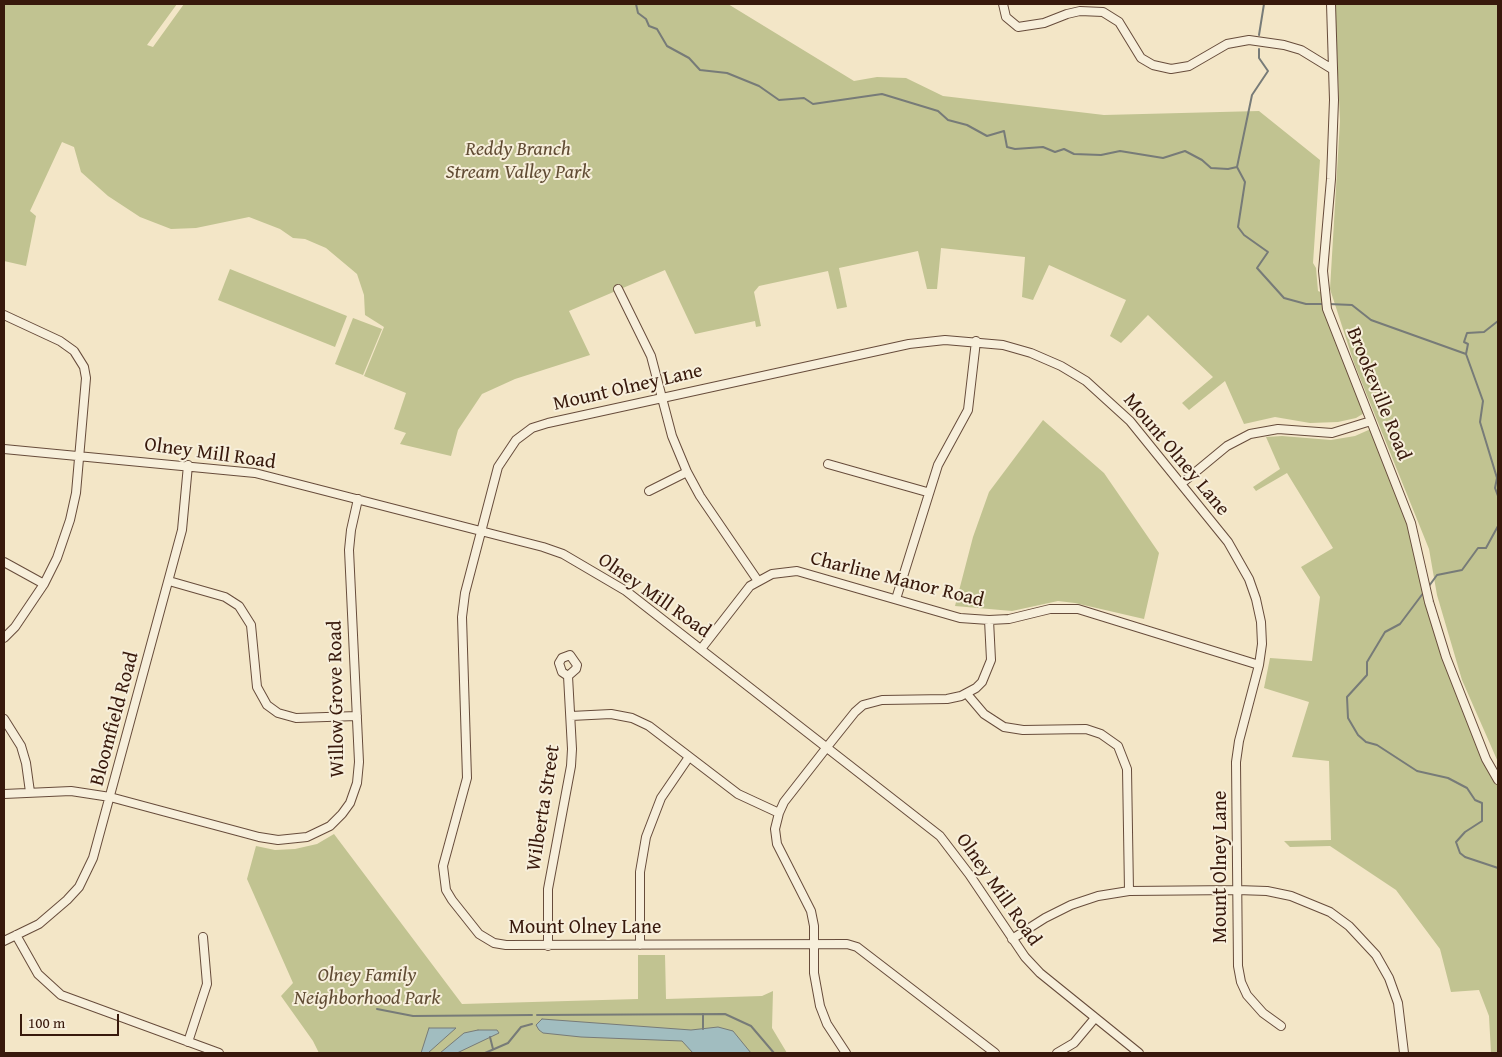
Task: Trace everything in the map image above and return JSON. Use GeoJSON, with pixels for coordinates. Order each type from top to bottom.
{"type":"FeatureCollection","features":[{"type":"Feature","properties":{"kind":"street"},"geometry":{"type":"LineString","coordinates":[[1003,4],[1006,17],[1018,28],[1044,24],[1073,12],[1093,10],[1103,12],[1119,22],[1141,58],[1153,65],[1171,69],[1188,66],[1227,44],[1249,40],[1264,40],[1292,48],[1332,69]]}},
{"type":"Feature","properties":{"kind":"street","name":"Brookeville Road"},"geometry":{"type":"LineString","coordinates":[[1331,4],[1334,100],[1331,179],[1323,259],[1327,309],[1411,523],[1429,602],[1460,693],[1486,760],[1498,780]]}},
{"type":"Feature","properties":{"kind":"street"},"geometry":{"type":"LineString","coordinates":[[618,289],[650,356],[672,436],[688,472],[700,496],[758,581]]}},
{"type":"Feature","properties":{"kind":"street"},"geometry":{"type":"LineString","coordinates":[[4,315],[60,341],[74,351],[84,367],[86,378],[76,493],[70,520],[57,558],[44,584],[4,638]]}},
{"type":"Feature","properties":{"kind":"street","name":"Mount Olney Lane"},"geometry":{"type":"LineString","coordinates":[[995,1053],[865,951],[847,944],[506,945],[494,943],[479,934],[452,900],[446,890],[443,873],[467,778],[462,617],[465,593],[498,467],[516,440],[538,426],[662,397],[909,344],[945,340],[976,341],[1002,345],[1030,353],[1061,366],[1086,381],[1130,421],[1228,542],[1249,579],[1261,622],[1262,644],[1260,665],[1239,741],[1236,762],[1238,966],[1241,982],[1254,1003],[1281,1026]]}},
{"type":"Feature","properties":{"kind":"street"},"geometry":{"type":"LineString","coordinates":[[896,599],[927,492],[938,465],[968,410],[976,341]]}},
{"type":"Feature","properties":{"kind":"street"},"geometry":{"type":"LineString","coordinates":[[1181,484],[1227,446],[1250,434],[1278,429],[1332,433],[1371,421]]}},
{"type":"Feature","properties":{"kind":"street","name":"Olney Mill Road"},"geometry":{"type":"LineString","coordinates":[[4,449],[188,465],[255,473],[543,547],[588,568],[626,591],[940,836],[969,874],[1012,939],[1040,973],[1140,1053]]}},
{"type":"Feature","properties":{"kind":"street"},"geometry":{"type":"LineString","coordinates":[[828,464],[927,492]]}},
{"type":"Feature","properties":{"kind":"street","name":"Bloomfield Road"},"geometry":{"type":"LineString","coordinates":[[4,941],[52,914],[79,887],[93,858],[170,581],[182,530],[188,465]]}},
{"type":"Feature","properties":{"kind":"street"},"geometry":{"type":"LineString","coordinates":[[649,491],[688,472]]}},
{"type":"Feature","properties":{"kind":"street","name":"Willow Grove Road"},"geometry":{"type":"LineString","coordinates":[[4,794],[71,791],[110,797],[259,837],[288,840],[307,837],[322,831],[338,819],[354,794],[359,762],[349,550],[350,530],[358,500]]}},
{"type":"Feature","properties":{"kind":"street"},"geometry":{"type":"LineString","coordinates":[[4,562],[44,584]]}},
{"type":"Feature","properties":{"kind":"street","name":"Charline Manor Road"},"geometry":{"type":"LineString","coordinates":[[700,648],[745,591],[758,581],[780,572],[797,571],[960,618],[1009,619],[1050,609],[1078,609],[1260,665]]}},
{"type":"Feature","properties":{"kind":"street"},"geometry":{"type":"LineString","coordinates":[[170,581],[225,597],[239,606],[251,624],[257,687],[267,705],[278,714],[296,718],[357,716]]}},
{"type":"Feature","properties":{"kind":"street"},"geometry":{"type":"LineString","coordinates":[[846,1053],[827,1024],[820,1006],[814,973],[814,944],[810,911],[777,844],[775,829],[779,813],[784,802],[855,712],[873,701],[947,699],[967,694],[982,682],[990,667],[989,620]]}},
{"type":"Feature","properties":{"kind":"street","name":"Wilberta Street"},"geometry":{"type":"LineString","coordinates":[[548,946],[548,889],[571,766],[568,676]]}},
{"type":"Feature","properties":{"kind":"street"},"geometry":{"type":"LineString","coordinates":[[967,694],[984,714],[1004,727],[1023,730],[1086,729],[1102,734],[1118,746],[1127,770],[1128,891]]}},
{"type":"Feature","properties":{"kind":"street"},"geometry":{"type":"LineString","coordinates":[[570,716],[611,714],[632,718],[649,726],[738,794],[779,813]]}},
{"type":"Feature","properties":{"kind":"street"},"geometry":{"type":"LineString","coordinates":[[4,718],[21,746],[26,763],[30,792]]}},
{"type":"Feature","properties":{"kind":"street"},"geometry":{"type":"LineString","coordinates":[[640,945],[640,872],[646,837],[661,798],[689,757]]}},
{"type":"Feature","properties":{"kind":"street"},"geometry":{"type":"LineString","coordinates":[[1012,939],[1045,918],[1071,905],[1098,896],[1128,891],[1267,891],[1303,900],[1330,912],[1368,944],[1389,978],[1398,1003],[1404,1053]]}},
{"type":"Feature","properties":{"kind":"street"},"geometry":{"type":"LineString","coordinates":[[16,935],[38,974],[61,995],[219,1053]]}},
{"type":"Feature","properties":{"kind":"street"},"geometry":{"type":"LineString","coordinates":[[188,1042],[207,984],[203,937]]}},
{"type":"Feature","properties":{"kind":"street"},"geometry":{"type":"LineString","coordinates":[[1057,1053],[1074,1043],[1096,1018]]}},
{"type":"Feature","properties":{"kind":"green space","name":"Reddy Branch Stream Valley Park"},"geometry":{"type":"Polygon","coordinates":[[[4,4],[177,4],[147,45],[153,47],[184,4],[728,4],[854,81],[877,77],[906,78],[943,96],[1104,115],[1259,111],[1320,160],[1313,263],[1316,268],[1318,291],[1323,293],[1366,412],[1356,418],[1338,422],[1310,423],[1275,417],[1244,424],[1225,381],[1189,410],[1182,403],[1213,377],[1148,315],[1121,343],[1110,336],[1126,300],[1049,265],[1033,300],[1022,297],[1025,257],[941,248],[937,289],[927,289],[918,251],[839,268],[847,307],[837,309],[828,271],[759,286],[754,292],[761,326],[756,327],[755,321],[695,334],[665,270],[569,311],[590,355],[515,379],[482,394],[458,430],[451,456],[400,444],[406,433],[394,429],[406,393],[364,376],[384,327],[365,315],[364,295],[357,274],[326,248],[305,239],[293,238],[280,229],[249,217],[196,228],[171,229],[140,217],[108,196],[81,172],[74,147],[62,142],[30,211],[36,216],[26,266],[4,261],[4,4]]]}},
{"type":"Feature","properties":{"kind":"green space"},"geometry":{"type":"Polygon","coordinates":[[[1335,4],[1498,4],[1498,762],[1462,680],[1437,595],[1429,549],[1354,363],[1330,289],[1340,121],[1335,4]]]}},
{"type":"Feature","properties":{"kind":"green space"},"geometry":{"type":"Polygon","coordinates":[[[230,269],[347,316],[335,347],[218,300],[230,269]]]}},
{"type":"Feature","properties":{"kind":"green space"},"geometry":{"type":"Polygon","coordinates":[[[353,318],[382,329],[363,375],[335,364],[353,318]]]}},
{"type":"Feature","properties":{"kind":"green space"},"geometry":{"type":"Polygon","coordinates":[[[1043,420],[1104,473],[1159,553],[1144,619],[1075,603],[1058,601],[1012,611],[955,606],[973,537],[989,492],[1043,420]]]}},
{"type":"Feature","properties":{"kind":"green space"},"geometry":{"type":"Polygon","coordinates":[[[1373,428],[1406,509],[1433,620],[1475,727],[1486,749],[1481,756],[1498,785],[1498,1053],[1491,1053],[1489,1016],[1479,990],[1451,992],[1440,949],[1396,890],[1330,846],[1290,847],[1284,841],[1331,840],[1329,761],[1292,757],[1309,702],[1264,688],[1270,658],[1312,661],[1320,597],[1301,567],[1333,548],[1287,473],[1256,491],[1253,487],[1280,469],[1266,437],[1282,436],[1331,440],[1355,436],[1373,428]]]}},
{"type":"Feature","properties":{"kind":"green space","name":"Olney Family Neighborhood Park"},"geometry":{"type":"Polygon","coordinates":[[[334,834],[462,1004],[638,999],[638,955],[665,955],[666,999],[762,996],[773,991],[772,1028],[787,1053],[319,1053],[313,1041],[281,996],[293,983],[247,879],[256,846],[275,850],[295,849],[317,844],[334,834]]]}},
{"type":"Feature","properties":{"kind":"water"},"geometry":{"type":"Polygon","coordinates":[[[542,1019],[691,1030],[718,1027],[733,1031],[751,1053],[693,1053],[682,1041],[581,1037],[543,1033],[536,1025],[542,1019]]]}},
{"type":"Feature","properties":{"kind":"water"},"geometry":{"type":"Polygon","coordinates":[[[429,1028],[456,1028],[428,1053],[421,1053],[429,1028]]]}},
{"type":"Feature","properties":{"kind":"water"},"geometry":{"type":"Polygon","coordinates":[[[478,1030],[497,1030],[499,1033],[457,1053],[440,1053],[464,1033],[478,1030]]]}},
{"type":"Feature","properties":{"kind":"waterway"},"geometry":{"type":"LineString","coordinates":[[636,4],[638,13],[646,19],[649,26],[657,29],[667,46],[689,58],[700,70],[727,73],[759,86],[779,100],[804,98],[813,104],[882,94],[938,111],[948,120],[967,125],[987,136],[1004,131],[1007,147],[1015,149],[1043,147],[1055,152],[1064,149],[1074,154],[1101,155],[1120,151],[1163,158],[1185,151],[1202,160],[1211,168],[1228,169],[1237,167]]}},
{"type":"Feature","properties":{"kind":"waterway"},"geometry":{"type":"LineString","coordinates":[[1259,35],[1264,4]]}},
{"type":"Feature","properties":{"kind":"waterway"},"geometry":{"type":"LineString","coordinates":[[1259,49],[1259,58],[1268,71],[1252,95],[1237,167],[1245,182],[1238,227],[1244,235],[1268,252],[1257,268],[1284,298],[1306,304],[1324,304]]}},
{"type":"Feature","properties":{"kind":"waterway"},"geometry":{"type":"LineString","coordinates":[[1329,304],[1352,305],[1371,320],[1466,354],[1483,401],[1480,422],[1497,478],[1495,488],[1498,496]]}},
{"type":"Feature","properties":{"kind":"waterway"},"geometry":{"type":"LineString","coordinates":[[1466,354],[1468,344],[1464,342],[1467,333],[1484,332],[1498,321]]}},
{"type":"Feature","properties":{"kind":"waterway"},"geometry":{"type":"LineString","coordinates":[[1429,586],[1437,575],[1462,570],[1478,548],[1486,548],[1498,526]]}},
{"type":"Feature","properties":{"kind":"waterway"},"geometry":{"type":"LineString","coordinates":[[1424,592],[1400,624],[1385,632],[1367,662],[1367,675],[1347,697],[1348,718],[1358,735],[1366,742],[1377,745],[1417,771],[1448,778],[1467,788],[1475,800],[1482,803],[1482,821],[1465,832],[1456,842],[1460,853],[1465,857],[1498,868]]}},
{"type":"Feature","properties":{"kind":"waterway"},"geometry":{"type":"LineString","coordinates":[[377,1009],[413,1016],[532,1015]]}},
{"type":"Feature","properties":{"kind":"waterway"},"geometry":{"type":"LineString","coordinates":[[703,1014],[703,1029]]}},
{"type":"Feature","properties":{"kind":"waterway"},"geometry":{"type":"LineString","coordinates":[[537,1015],[725,1014],[751,1026],[774,1053]]}},
{"type":"Feature","properties":{"kind":"waterway"},"geometry":{"type":"LineString","coordinates":[[485,1053],[508,1043],[521,1027],[532,1024]]}},
{"type":"Feature","properties":{"kind":"waterway"},"geometry":{"type":"LineString","coordinates":[[490,1037],[493,1049]]}}]}
